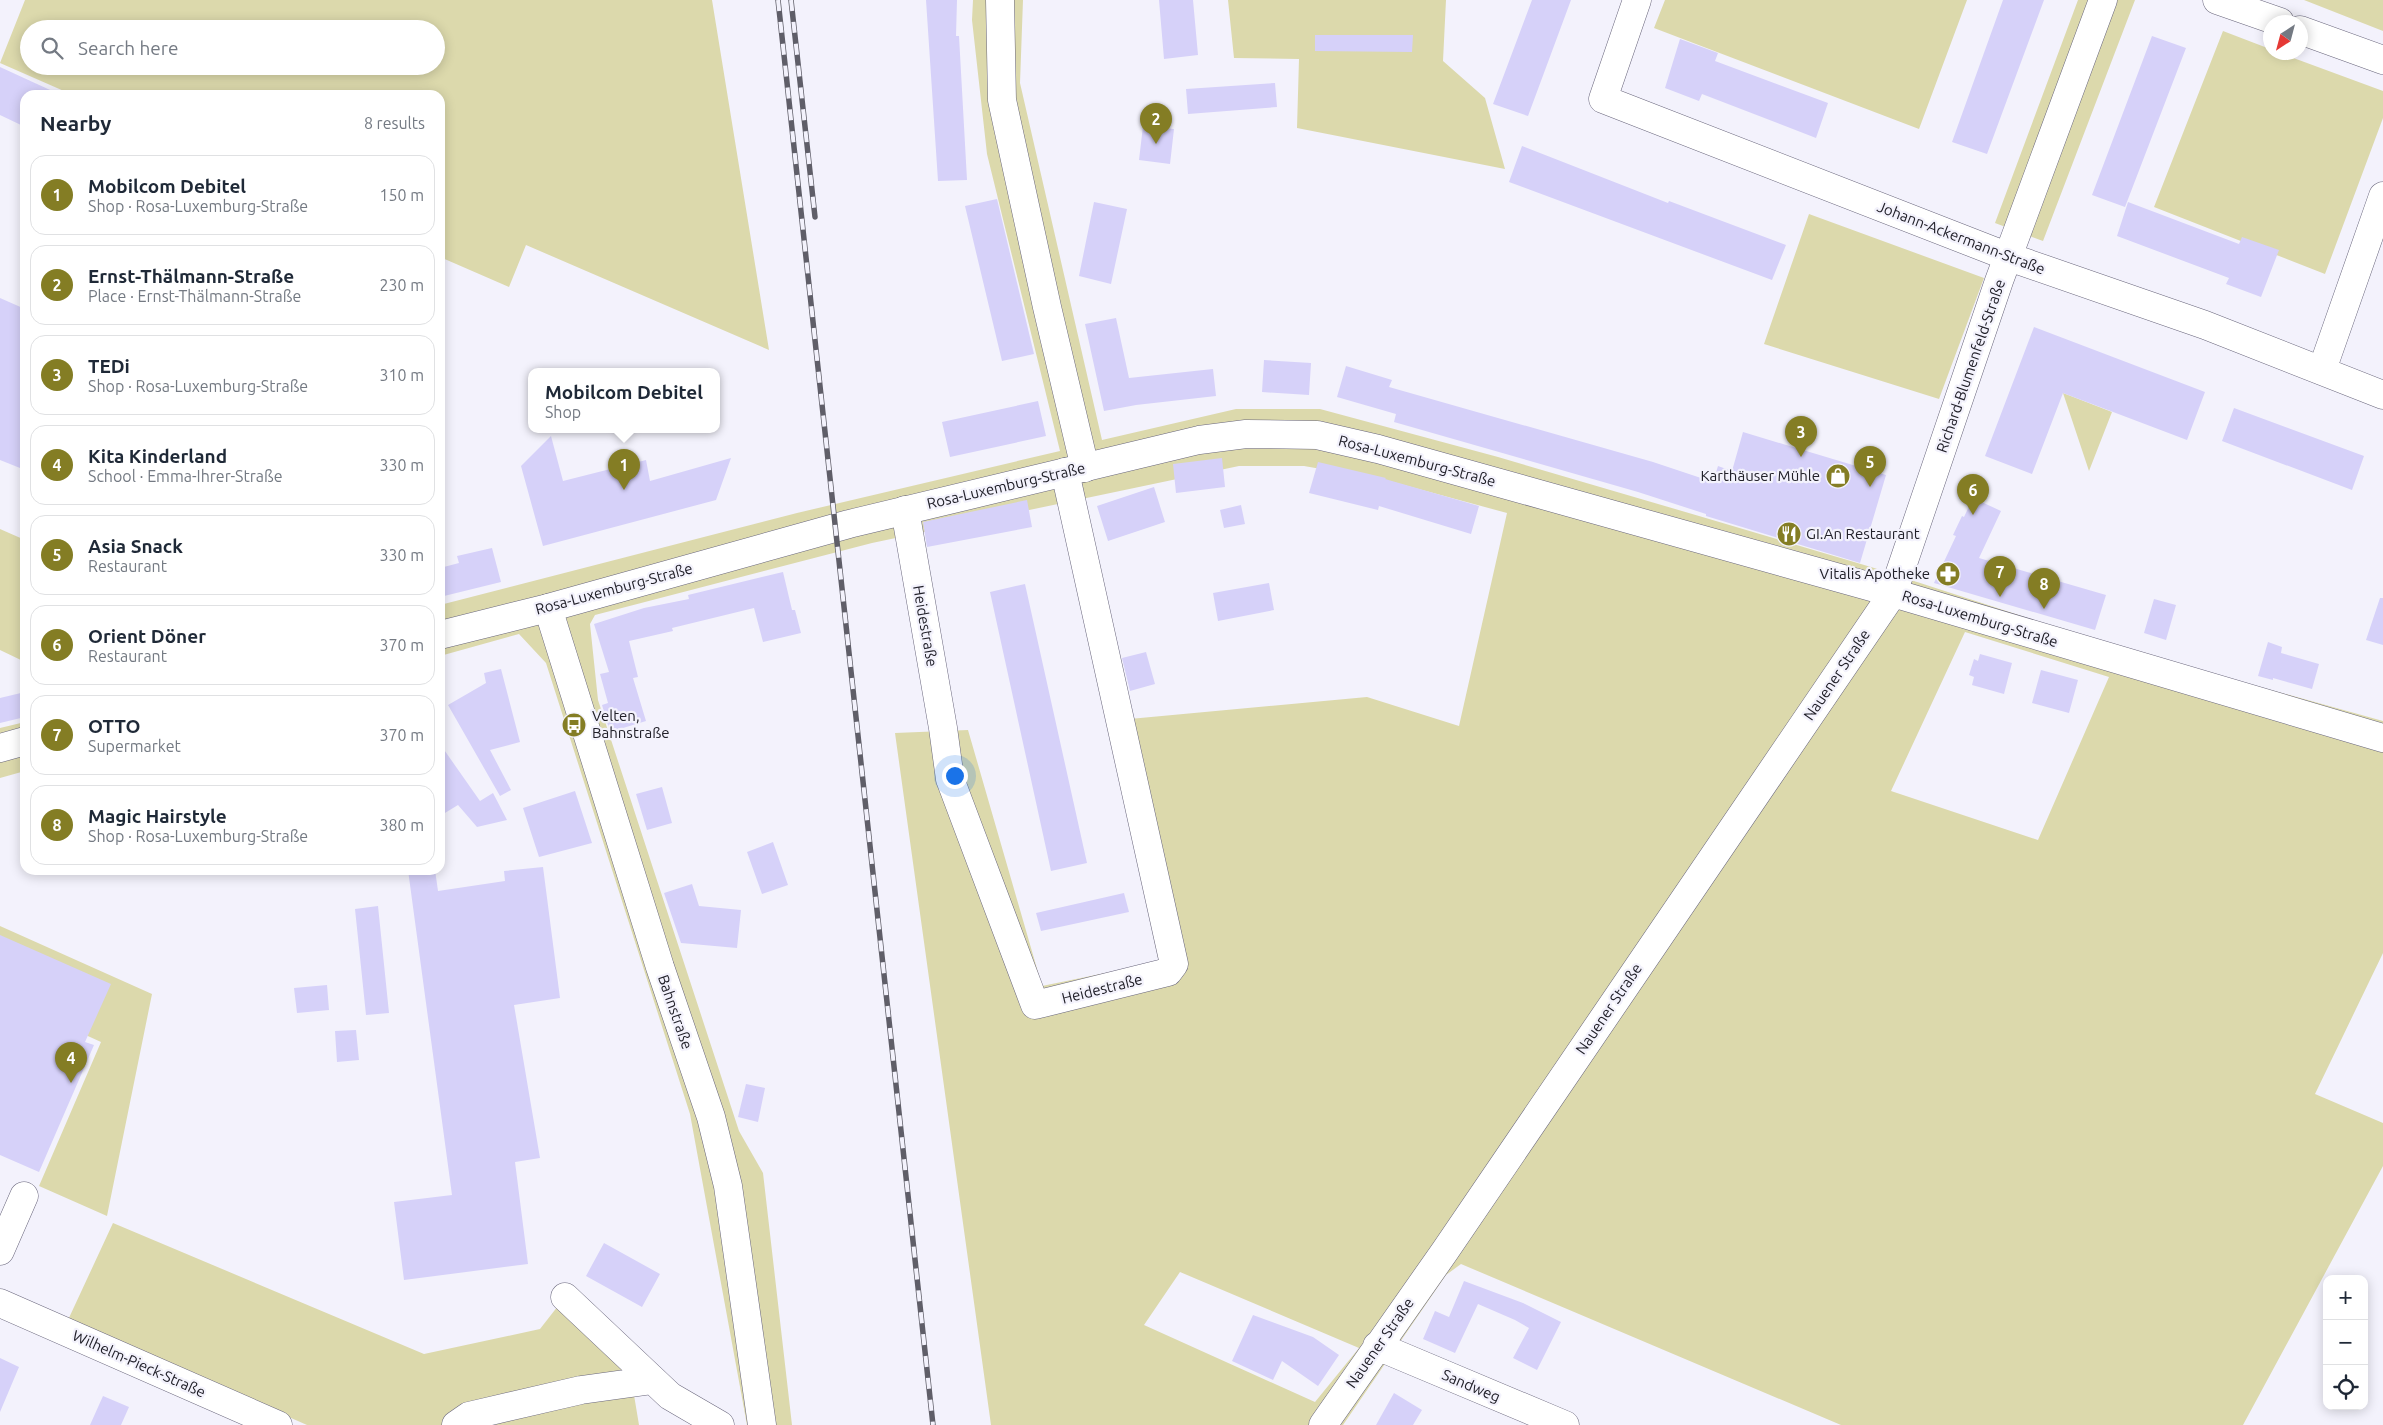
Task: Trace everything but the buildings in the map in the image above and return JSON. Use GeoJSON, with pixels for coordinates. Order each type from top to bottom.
{"type":"FeatureCollection","features":[{"type":"Feature","properties":{"kind":"street"},"geometry":{"type":"LineString","coordinates":[[1000,0],[1002,100],[1047,307],[1075,470]]}},
{"type":"Feature","properties":{"kind":"street","name":"Johann-Ackermann-Straße"},"geometry":{"type":"LineString","coordinates":[[1637,0],[1603,99],[2009,257],[2204,325],[2383,395]]}},
{"type":"Feature","properties":{"kind":"street","name":"Richard-Blumenfeld-Straße"},"geometry":{"type":"LineString","coordinates":[[1893,593],[2000,281],[2103,0]]}},
{"type":"Feature","properties":{"kind":"street"},"geometry":{"type":"LineString","coordinates":[[2217,0],[2263,16]]}},
{"type":"Feature","properties":{"kind":"street"},"geometry":{"type":"LineString","coordinates":[[2308,33],[2383,60]]}},
{"type":"Feature","properties":{"kind":"street"},"geometry":{"type":"LineString","coordinates":[[2322,370],[2383,196]]}},
{"type":"Feature","properties":{"kind":"street","name":"Rosa-Luxemburg-Straße"},"geometry":{"type":"LineString","coordinates":[[445,634],[548,608],[905,510],[1139,453],[1199,440],[1246,434],[1317,435],[1378,449],[1893,593],[2383,738]]}},
{"type":"Feature","properties":{"kind":"street","name":"Heidestraße"},"geometry":{"type":"LineString","coordinates":[[905,510],[943,728],[950,780],[1035,1005],[1045,1003],[1168,972],[1174,964],[1075,470]]}},
{"type":"Feature","properties":{"kind":"street","name":"Nauener Straße"},"geometry":{"type":"LineString","coordinates":[[1323,1425],[1893,593]]}},
{"type":"Feature","properties":{"kind":"street","name":"Bahnstraße"},"geometry":{"type":"LineString","coordinates":[[548,608],[660,967],[711,1117],[728,1186],[762,1425]]}},
{"type":"Feature","properties":{"kind":"street"},"geometry":{"type":"LineString","coordinates":[[0,748],[20,742]]}},
{"type":"Feature","properties":{"kind":"street"},"geometry":{"type":"LineString","coordinates":[[0,1251],[24,1196]]}},
{"type":"Feature","properties":{"kind":"street"},"geometry":{"type":"LineString","coordinates":[[565,1297],[670,1396],[720,1425]]}},
{"type":"Feature","properties":{"kind":"street","name":"Wilhelm-Pieck-Straße"},"geometry":{"type":"LineString","coordinates":[[0,1303],[278,1425]]}},
{"type":"Feature","properties":{"kind":"street","name":"Sandweg"},"geometry":{"type":"LineString","coordinates":[[1377,1346],[1565,1425]]}},
{"type":"Feature","properties":{"kind":"street"},"geometry":{"type":"LineString","coordinates":[[456,1425],[468,1416],[581,1390],[652,1380]]}},
{"type":"Feature","properties":{"kind":"shaded area"},"geometry":{"type":"Polygon","coordinates":[[[25,0],[712,0],[769,350],[526,245],[509,287],[445,259],[445,90],[62,90],[27,75],[445,75],[445,20],[20,20],[20,72],[0,63],[25,0]]]}},
{"type":"Feature","properties":{"kind":"shaded area"},"geometry":{"type":"Polygon","coordinates":[[[973,0],[1023,0],[1020,83],[1102,440],[1236,409],[1320,409],[1498,457],[1871,567],[2120,648],[2383,721],[2383,953],[2315,1094],[2383,1123],[2383,1166],[2243,1425],[1841,1425],[1461,1264],[1446,1275],[1343,1425],[991,1425],[895,733],[968,730],[1042,986],[1159,962],[1108,721],[1367,697],[1459,726],[1507,513],[1389,481],[1304,466],[1239,466],[872,543],[595,615],[590,624],[598,700],[739,1131],[763,1173],[792,1425],[747,1425],[690,1114],[546,663],[519,634],[445,655],[445,604],[797,513],[1060,451],[987,154],[972,20],[973,0]],[[1965,632],[1891,791],[2038,840],[2109,677],[1965,632]],[[1180,1272],[1144,1325],[1315,1402],[1359,1348],[1180,1272]]]}},
{"type":"Feature","properties":{"kind":"shaded area"},"geometry":{"type":"Polygon","coordinates":[[[1228,0],[1446,0],[1443,61],[1485,98],[1505,169],[1297,128],[1299,59],[1234,58],[1228,0]]]}},
{"type":"Feature","properties":{"kind":"shaded area"},"geometry":{"type":"Polygon","coordinates":[[[1665,0],[1967,0],[1919,129],[1654,28],[1665,0]]]}},
{"type":"Feature","properties":{"kind":"shaded area"},"geometry":{"type":"Polygon","coordinates":[[[2078,0],[2135,0],[2043,241],[1995,223],[2078,0]]]}},
{"type":"Feature","properties":{"kind":"shaded area"},"geometry":{"type":"Polygon","coordinates":[[[2304,0],[2383,0],[2383,31],[2304,0]]]}},
{"type":"Feature","properties":{"kind":"shaded area"},"geometry":{"type":"Polygon","coordinates":[[[2223,31],[2263,46],[2263,60],[2299,60],[2383,91],[2383,118],[2325,274],[2154,207],[2223,31]]]}},
{"type":"Feature","properties":{"kind":"shaded area"},"geometry":{"type":"Polygon","coordinates":[[[1809,214],[1984,278],[1939,399],[1764,344],[1809,214]]]}},
{"type":"Feature","properties":{"kind":"shaded area"},"geometry":{"type":"Polygon","coordinates":[[[2063,393],[2112,412],[2089,471],[2063,393]]]}},
{"type":"Feature","properties":{"kind":"shaded area"},"geometry":{"type":"Polygon","coordinates":[[[0,529],[20,538],[20,660],[0,650],[0,529]]]}},
{"type":"Feature","properties":{"kind":"shaded area"},"geometry":{"type":"Polygon","coordinates":[[[20,723],[20,772],[0,778],[0,728],[20,723]]]}},
{"type":"Feature","properties":{"kind":"shaded area"},"geometry":{"type":"Polygon","coordinates":[[[0,926],[152,994],[107,1216],[39,1186],[101,1042],[0,996],[0,926]]]}},
{"type":"Feature","properties":{"kind":"shaded area"},"geometry":{"type":"Polygon","coordinates":[[[113,1223],[424,1354],[540,1329],[565,1297],[653,1380],[632,1383],[639,1425],[307,1425],[68,1320],[113,1223]]]}},
{"type":"Feature","properties":{"kind":"railway"},"geometry":{"type":"LineString","coordinates":[[778,0],[933,1425]]}},
{"type":"Feature","properties":{"kind":"railway"},"geometry":{"type":"LineString","coordinates":[[791,0],[815,217]]}},
{"type":"Feature","properties":{"kind":"place","name":"Ernst-Thälmann-Straße"},"geometry":{"type":"Point","coordinates":[1156,144]}},
{"type":"Feature","properties":{"kind":"place","name":"TEDi"},"geometry":{"type":"Point","coordinates":[1801,457]}},
{"type":"Feature","properties":{"kind":"place","name":"Karthäuser Mühle"},"geometry":{"type":"Point","coordinates":[1838,476]}},
{"type":"Feature","properties":{"kind":"place","name":"Asia Snack"},"geometry":{"type":"Point","coordinates":[1870,487]}},
{"type":"Feature","properties":{"kind":"place","name":"Mobilcom Debitel"},"geometry":{"type":"Point","coordinates":[624,490]}},
{"type":"Feature","properties":{"kind":"place","name":"Orient Döner"},"geometry":{"type":"Point","coordinates":[1973,515]}},
{"type":"Feature","properties":{"kind":"place","name":"GI.An Restaurant"},"geometry":{"type":"Point","coordinates":[1789,534]}},
{"type":"Feature","properties":{"kind":"place","name":"Vitalis Apotheke"},"geometry":{"type":"Point","coordinates":[1948,574]}},
{"type":"Feature","properties":{"kind":"place","name":"OTTO"},"geometry":{"type":"Point","coordinates":[2000,597]}},
{"type":"Feature","properties":{"kind":"place","name":"Magic Hairstyle"},"geometry":{"type":"Point","coordinates":[2044,609]}},
{"type":"Feature","properties":{"kind":"place","name":"Velten, Bahnstraße"},"geometry":{"type":"Point","coordinates":[574,725]}},
{"type":"Feature","properties":{"kind":"place","name":"Kita Kinderland"},"geometry":{"type":"Point","coordinates":[71,1083]}}]}
